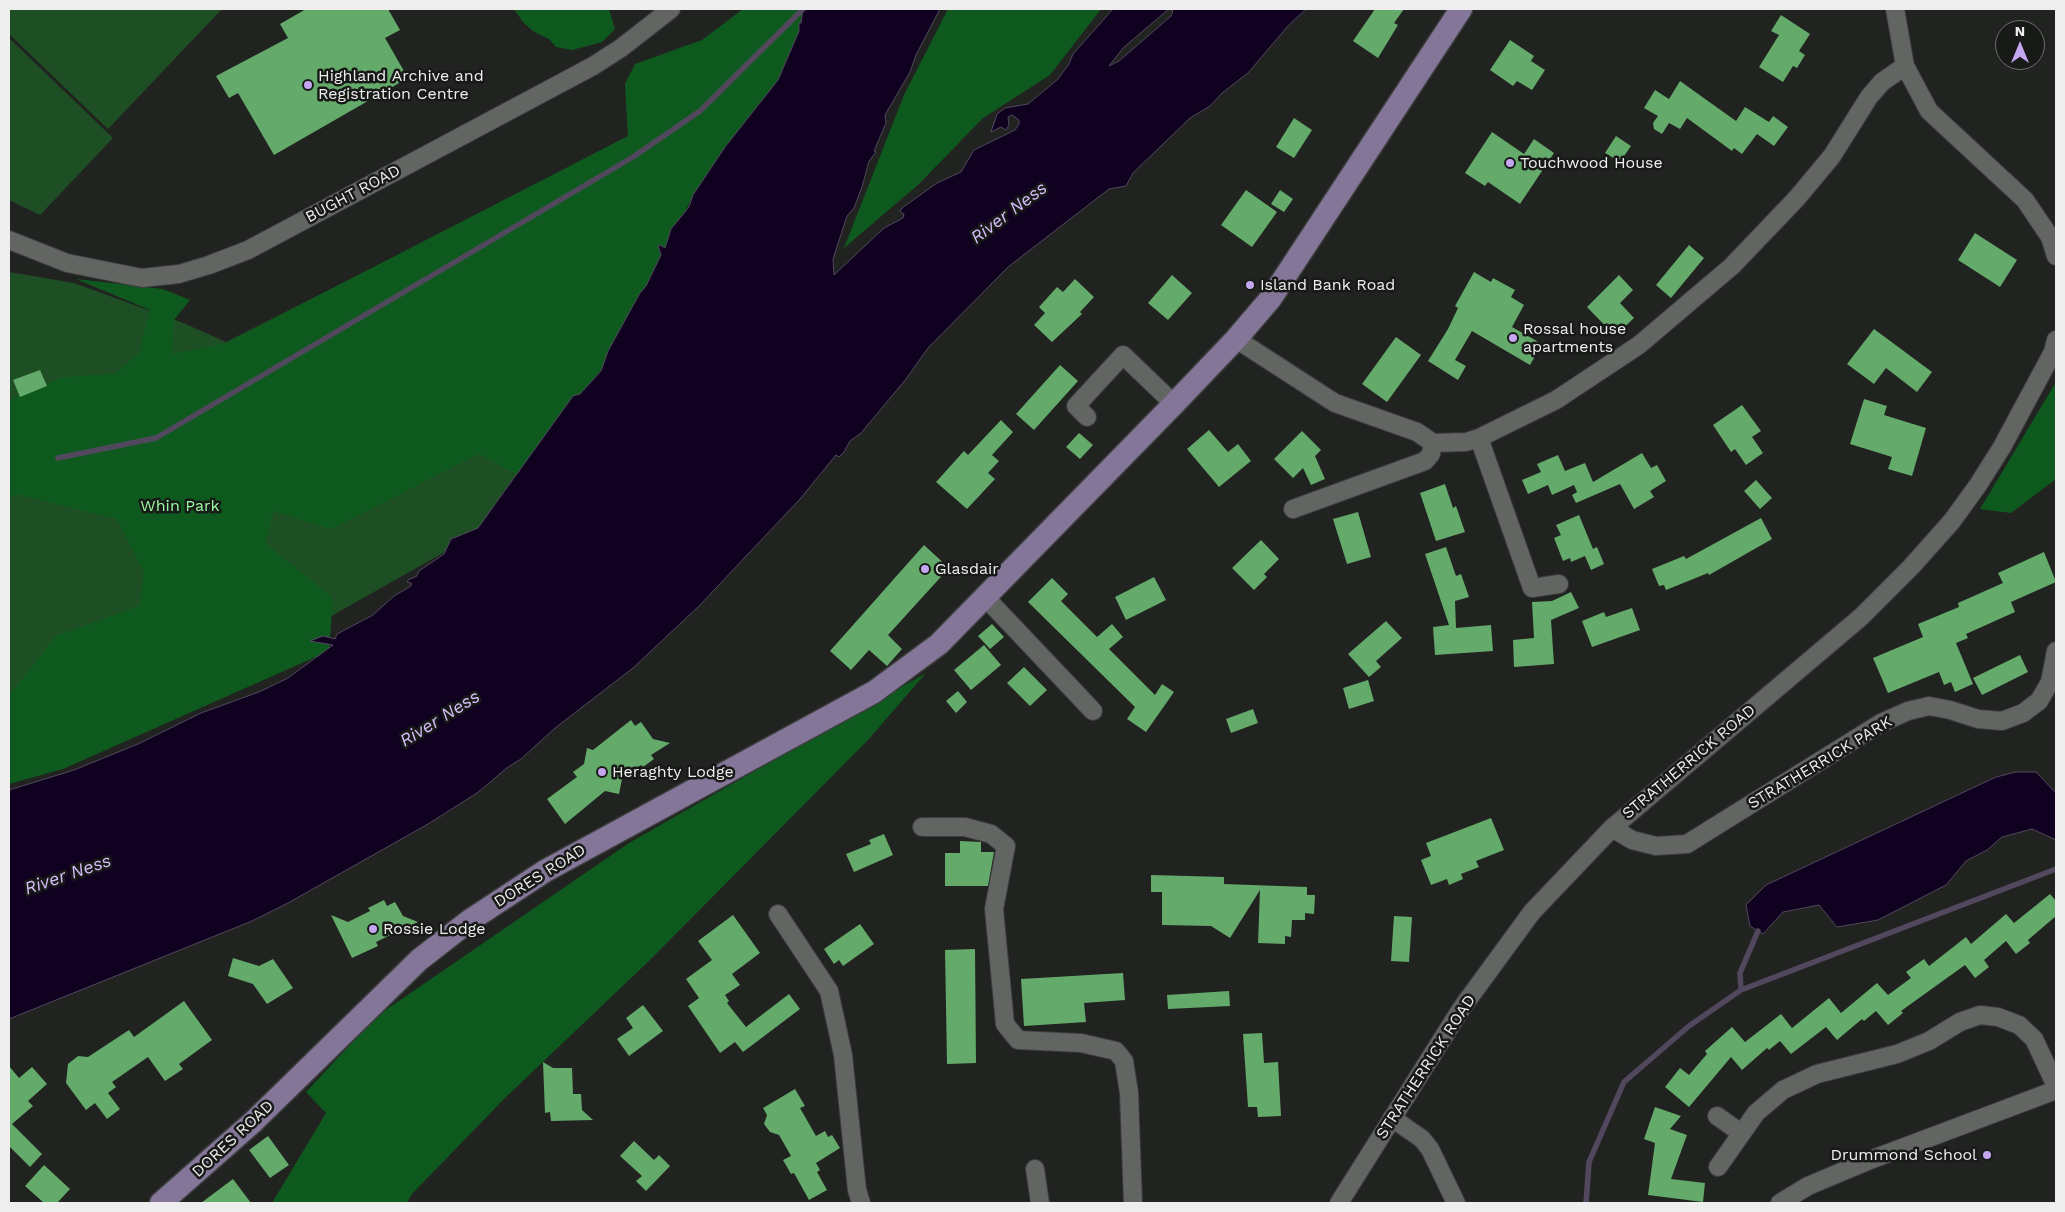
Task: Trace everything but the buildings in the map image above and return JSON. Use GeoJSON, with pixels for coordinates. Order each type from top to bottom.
{"type":"FeatureCollection","features":[{"type":"Feature","properties":{"kind":"main road"},"geometry":{"type":"LineString","coordinates":[[986,597],[1236,339],[1271,298],[1461,9]]}},
{"type":"Feature","properties":{"kind":"main road","name":"DORES ROAD"},"geometry":{"type":"LineString","coordinates":[[161,1203],[253,1122],[412,966],[469,921],[545,871],[874,692],[939,644],[986,597]]}},
{"type":"Feature","properties":{"kind":"street","name":"BUGHT ROAD"},"geometry":{"type":"LineString","coordinates":[[9,240],[67,263],[142,278],[179,274],[209,265],[248,250],[593,66],[671,9]]}},
{"type":"Feature","properties":{"kind":"street"},"geometry":{"type":"LineString","coordinates":[[1895,9],[1905,66],[1929,111],[2025,200],[2050,237],[2056,256]]}},
{"type":"Feature","properties":{"kind":"street"},"geometry":{"type":"LineString","coordinates":[[1236,339],[1335,403],[1417,432],[1433,444],[1466,442],[1479,438],[1556,400],[1639,345],[1732,266],[1797,198],[1832,156],[1876,90],[1905,66]]}},
{"type":"Feature","properties":{"kind":"street","name":"STRATHERRICK ROAD"},"geometry":{"type":"LineString","coordinates":[[1339,1203],[1462,1009],[1532,912],[1612,828],[1861,617],[1910,567],[1952,521],[1978,486],[2002,447],[2053,352],[2056,340]]}},
{"type":"Feature","properties":{"kind":"street"},"geometry":{"type":"LineString","coordinates":[[1087,417],[1076,406],[1123,354],[1174,404]]}},
{"type":"Feature","properties":{"kind":"street"},"geometry":{"type":"LineString","coordinates":[[1479,438],[1532,588],[1560,584]]}},
{"type":"Feature","properties":{"kind":"street"},"geometry":{"type":"LineString","coordinates":[[1293,509],[1425,461],[1431,454],[1433,444]]}},
{"type":"Feature","properties":{"kind":"street"},"geometry":{"type":"LineString","coordinates":[[986,597],[1093,711]]}},
{"type":"Feature","properties":{"kind":"street","name":"STRATHERRICK PARK"},"geometry":{"type":"LineString","coordinates":[[1612,828],[1632,840],[1656,846],[1687,844],[1881,723],[1908,711],[1929,706],[1950,710],[1978,719],[2002,721],[2023,713],[2039,701],[2050,682],[2056,652]]}},
{"type":"Feature","properties":{"kind":"street"},"geometry":{"type":"LineString","coordinates":[[922,827],[965,827],[991,834],[1006,846],[994,909],[1005,1024],[1018,1040],[1081,1043],[1116,1050],[1124,1061],[1129,1093],[1133,1203]]}},
{"type":"Feature","properties":{"kind":"street"},"geometry":{"type":"LineString","coordinates":[[778,914],[830,991],[843,1055],[857,1190],[861,1203]]}},
{"type":"Feature","properties":{"kind":"street"},"geometry":{"type":"LineString","coordinates":[[1718,1167],[1756,1113],[1783,1090],[1817,1074],[1898,1054],[1929,1041],[1960,1022],[1980,1016],[1998,1017],[2018,1025],[2034,1039],[2056,1086]]}},
{"type":"Feature","properties":{"kind":"street"},"geometry":{"type":"LineString","coordinates":[[1780,1203],[1808,1186],[1870,1160],[2056,1090]]}},
{"type":"Feature","properties":{"kind":"street"},"geometry":{"type":"LineString","coordinates":[[1717,1116],[1742,1133]]}},
{"type":"Feature","properties":{"kind":"street"},"geometry":{"type":"LineString","coordinates":[[1392,1118],[1422,1139],[1430,1149],[1456,1203]]}},
{"type":"Feature","properties":{"kind":"street"},"geometry":{"type":"LineString","coordinates":[[1035,1168],[1040,1203]]}},
{"type":"Feature","properties":{"kind":"green space"},"geometry":{"type":"Polygon","coordinates":[[[9,9],[222,9],[108,129],[9,34],[9,9]]]}},
{"type":"Feature","properties":{"kind":"green space"},"geometry":{"type":"Polygon","coordinates":[[[514,9],[609,9],[615,29],[602,42],[572,50],[556,47],[549,39],[534,32],[523,22],[514,9]]]}},
{"type":"Feature","properties":{"kind":"green space","name":"Whin Park"},"geometry":{"type":"Polygon","coordinates":[[[743,9],[803,9],[799,31],[778,80],[725,147],[693,195],[655,275],[605,363],[529,481],[479,454],[331,529],[274,511],[265,543],[333,598],[329,651],[63,769],[9,784],[9,696],[56,636],[139,606],[144,572],[117,519],[16,494],[9,499],[9,401],[63,377],[114,374],[139,353],[150,310],[76,279],[163,289],[190,300],[174,320],[172,354],[226,343],[628,136],[625,84],[635,64],[702,40],[743,9]]]}},
{"type":"Feature","properties":{"kind":"green space"},"geometry":{"type":"Polygon","coordinates":[[[948,9],[1101,9],[1050,75],[983,118],[918,185],[844,248],[904,95],[948,9]]]}},
{"type":"Feature","properties":{"kind":"green space"},"geometry":{"type":"Polygon","coordinates":[[[9,38],[113,138],[40,215],[9,200],[9,38]]]}},
{"type":"Feature","properties":{"kind":"green space","name":"Whin Park"},"geometry":{"type":"Polygon","coordinates":[[[685,110],[655,275],[473,536],[151,718],[9,776],[9,272],[74,283],[181,322],[226,342],[685,110]]]}},
{"type":"Feature","properties":{"kind":"green space"},"geometry":{"type":"Polygon","coordinates":[[[2056,382],[2056,479],[2011,513],[1980,509],[2056,382]]]}},
{"type":"Feature","properties":{"kind":"green space"},"geometry":{"type":"Polygon","coordinates":[[[926,673],[868,740],[650,960],[505,1098],[412,1194],[407,1203],[272,1203],[326,1113],[306,1092],[377,1016],[629,843],[926,673]]]}},
{"type":"Feature","properties":{"kind":"water","name":"River Ness"},"geometry":{"type":"Polygon","coordinates":[[[803,9],[940,9],[916,55],[910,72],[885,115],[886,123],[874,151],[876,152],[869,161],[862,187],[854,208],[847,216],[833,259],[834,275],[884,228],[903,218],[904,214],[900,212],[902,208],[937,183],[961,172],[974,150],[1015,130],[1019,120],[1012,115],[1008,117],[1009,125],[1006,130],[1001,127],[991,132],[997,114],[1005,108],[1028,104],[1058,79],[1069,64],[1073,54],[1113,9],[1169,9],[1306,9],[1287,27],[1248,73],[1222,93],[1210,106],[1190,118],[1133,173],[1126,186],[1109,189],[1008,267],[928,348],[906,379],[861,433],[850,441],[839,457],[836,455],[800,499],[699,606],[633,668],[555,728],[521,759],[508,767],[477,793],[428,824],[288,903],[252,921],[9,1019],[9,790],[74,770],[138,744],[201,713],[259,692],[288,678],[333,645],[310,641],[323,636],[335,639],[337,634],[373,615],[394,596],[411,586],[411,583],[407,582],[408,580],[417,576],[419,571],[444,554],[451,539],[478,528],[573,396],[580,394],[601,371],[608,351],[640,293],[646,286],[661,255],[658,246],[660,245],[665,248],[671,229],[689,207],[693,195],[725,147],[778,80],[799,31],[799,23],[801,23],[803,9]],[[1169,9],[1124,47],[1109,66],[1119,61],[1171,16],[1173,11],[1169,9]]]}},
{"type":"Feature","properties":{"kind":"water"},"geometry":{"type":"Polygon","coordinates":[[[2016,772],[2036,772],[2056,793],[2056,840],[2032,829],[2002,837],[1987,850],[1966,861],[1946,885],[1878,920],[1837,927],[1819,905],[1783,912],[1763,934],[1750,926],[1746,905],[1766,885],[1996,777],[2016,772]]]}},
{"type":"Feature","properties":{"kind":"waterway"},"geometry":{"type":"LineString","coordinates":[[58,458],[156,438],[633,157],[700,111],[803,9]]}},
{"type":"Feature","properties":{"kind":"waterway"},"geometry":{"type":"LineString","coordinates":[[1586,1203],[1589,1162],[1624,1082],[1689,1026],[1741,990],[2056,869]]}},
{"type":"Feature","properties":{"kind":"waterway"},"geometry":{"type":"LineString","coordinates":[[1741,990],[1740,973],[1758,931]]}},
{"type":"Feature","properties":{"kind":"place","name":"Highland Archive and Registration Centre"},"geometry":{"type":"Point","coordinates":[308,85]}},
{"type":"Feature","properties":{"kind":"place","name":"Touchwood House"},"geometry":{"type":"Point","coordinates":[1510,163]}},
{"type":"Feature","properties":{"kind":"place","name":"Island Bank Road"},"geometry":{"type":"Point","coordinates":[1250,285]}},
{"type":"Feature","properties":{"kind":"place","name":"Rossal house apartments"},"geometry":{"type":"Point","coordinates":[1513,338]}},
{"type":"Feature","properties":{"kind":"place","name":"Glasdair"},"geometry":{"type":"Point","coordinates":[925,569]}},
{"type":"Feature","properties":{"kind":"place","name":"Heraghty Lodge"},"geometry":{"type":"Point","coordinates":[602,772]}},
{"type":"Feature","properties":{"kind":"place","name":"Rossie Lodge"},"geometry":{"type":"Point","coordinates":[373,929]}},
{"type":"Feature","properties":{"kind":"place","name":"Drummond School"},"geometry":{"type":"Point","coordinates":[1987,1155]}}]}
